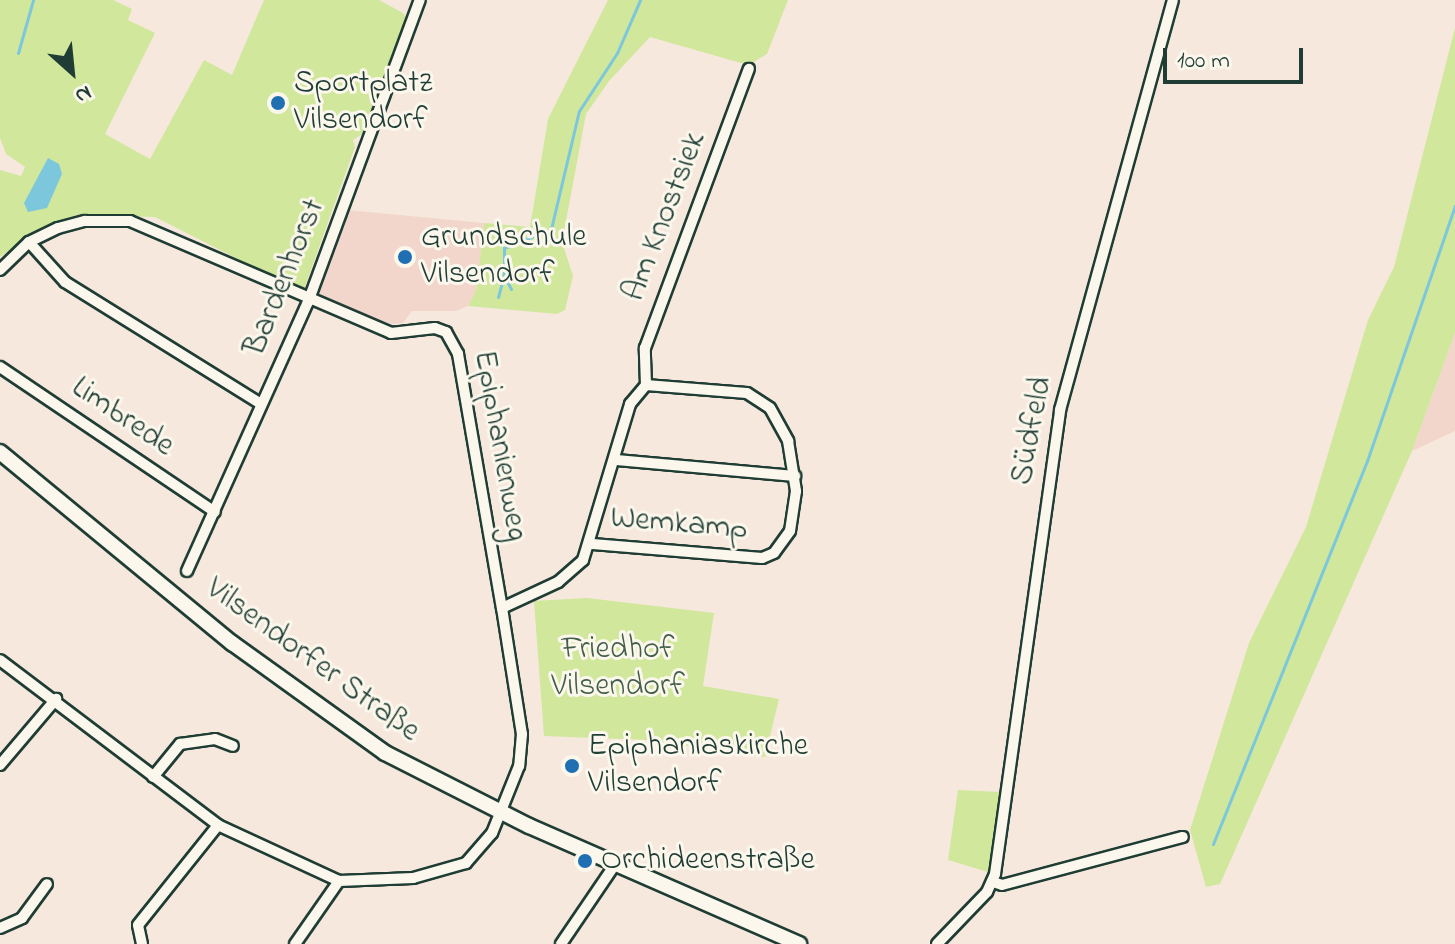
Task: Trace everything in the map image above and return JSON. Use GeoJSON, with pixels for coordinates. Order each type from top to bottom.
{"type":"FeatureCollection","features":[{"type":"Feature","properties":{"kind":"main road","name":"Vilsendorfer Straße"},"geometry":{"type":"LineString","coordinates":[[0,452],[286,685],[385,753],[502,813],[799,944]]}},
{"type":"Feature","properties":{"kind":"street","name":"Bardenhorst"},"geometry":{"type":"LineString","coordinates":[[187,571],[308,302],[420,0]]}},
{"type":"Feature","properties":{"kind":"street","name":"Südfeld"},"geometry":{"type":"LineString","coordinates":[[993,882],[1060,410],[1173,0]]}},
{"type":"Feature","properties":{"kind":"street","name":"Am Knostsiek"},"geometry":{"type":"LineString","coordinates":[[646,385],[645,348],[749,69]]}},
{"type":"Feature","properties":{"kind":"street","name":"Epiphanienweg"},"geometry":{"type":"LineString","coordinates":[[0,270],[29,242],[85,221],[130,221],[308,302],[391,333],[435,328],[453,341],[502,608],[523,745],[502,813]]}},
{"type":"Feature","properties":{"kind":"street"},"geometry":{"type":"LineString","coordinates":[[29,242],[65,282],[261,404]]}},
{"type":"Feature","properties":{"kind":"street","name":"Limbrede"},"geometry":{"type":"LineString","coordinates":[[0,367],[215,512]]}},
{"type":"Feature","properties":{"kind":"street","name":"Wemkamp"},"geometry":{"type":"LineString","coordinates":[[502,608],[573,572],[590,544],[630,404],[646,385],[708,388],[759,398],[788,441],[795,476],[790,531],[784,544],[762,558],[590,544]]}},
{"type":"Feature","properties":{"kind":"street","name":"Wemkamp"},"geometry":{"type":"LineString","coordinates":[[616,460],[795,476]]}},
{"type":"Feature","properties":{"kind":"street"},"geometry":{"type":"LineString","coordinates":[[0,660],[56,699],[218,825],[339,881],[453,871],[478,852],[502,813]]}},
{"type":"Feature","properties":{"kind":"street"},"geometry":{"type":"LineString","coordinates":[[0,765],[56,699]]}},
{"type":"Feature","properties":{"kind":"street"},"geometry":{"type":"LineString","coordinates":[[153,777],[180,744],[215,739],[233,746]]}},
{"type":"Feature","properties":{"kind":"street"},"geometry":{"type":"LineString","coordinates":[[142,944],[138,925],[218,825]]}},
{"type":"Feature","properties":{"kind":"street"},"geometry":{"type":"LineString","coordinates":[[937,944],[993,882],[1002,885],[1183,837]]}},
{"type":"Feature","properties":{"kind":"street"},"geometry":{"type":"LineString","coordinates":[[561,944],[616,863]]}},
{"type":"Feature","properties":{"kind":"street"},"geometry":{"type":"LineString","coordinates":[[295,944],[339,881]]}},
{"type":"Feature","properties":{"kind":"street"},"geometry":{"type":"LineString","coordinates":[[0,928],[22,918],[47,884]]}},
{"type":"Feature","properties":{"kind":"shaded area","name":"Grundschule Vilsendorf"},"geometry":{"type":"Polygon","coordinates":[[[347,210],[484,223],[476,291],[468,306],[456,311],[412,311],[403,323],[392,324],[321,300],[316,291],[347,210]]]}},
{"type":"Feature","properties":{"kind":"shaded area"},"geometry":{"type":"Polygon","coordinates":[[[1455,333],[1455,431],[1412,451],[1455,333]]]}},
{"type":"Feature","properties":{"kind":"green space"},"geometry":{"type":"Polygon","coordinates":[[[0,0],[113,0],[132,9],[128,20],[155,33],[105,134],[150,159],[204,60],[232,75],[264,0],[379,0],[403,13],[407,19],[365,132],[353,140],[355,147],[303,292],[155,217],[78,215],[40,229],[0,257],[0,170],[21,176],[25,167],[6,154],[0,138],[0,0]]]}},
{"type":"Feature","properties":{"kind":"green space"},"geometry":{"type":"Polygon","coordinates":[[[608,0],[788,0],[767,54],[748,65],[650,37],[609,81],[586,114],[562,242],[573,276],[565,310],[557,314],[468,306],[476,291],[484,223],[530,227],[548,119],[608,0]]]}},
{"type":"Feature","properties":{"kind":"green space"},"geometry":{"type":"Polygon","coordinates":[[[1455,28],[1455,333],[1412,451],[1220,884],[1206,887],[1190,830],[1249,643],[1306,527],[1368,320],[1394,267],[1455,28]]]}},
{"type":"Feature","properties":{"kind":"green space","name":"Friedhof Vilsendorf"},"geometry":{"type":"Polygon","coordinates":[[[587,598],[714,613],[703,686],[779,699],[765,757],[648,740],[544,736],[534,601],[587,598]]]}},
{"type":"Feature","properties":{"kind":"green space"},"geometry":{"type":"Polygon","coordinates":[[[958,790],[1001,792],[991,873],[948,860],[958,790]]]}},
{"type":"Feature","properties":{"kind":"water"},"geometry":{"type":"Polygon","coordinates":[[[48,158],[59,164],[62,174],[47,208],[28,212],[24,203],[48,158]]]}},
{"type":"Feature","properties":{"kind":"waterway"},"geometry":{"type":"LineString","coordinates":[[18,53],[33,0]]}},
{"type":"Feature","properties":{"kind":"waterway"},"geometry":{"type":"LineString","coordinates":[[511,289],[504,275],[504,248],[551,229],[579,111],[617,53],[640,0]]}},
{"type":"Feature","properties":{"kind":"waterway"},"geometry":{"type":"LineString","coordinates":[[1213,844],[1367,461],[1455,206]]}},
{"type":"Feature","properties":{"kind":"waterway"},"geometry":{"type":"LineString","coordinates":[[498,297],[504,275]]}},
{"type":"Feature","properties":{"kind":"place","name":"Sportplatz Vilsendorf"},"geometry":{"type":"Point","coordinates":[278,103]}},
{"type":"Feature","properties":{"kind":"place","name":"Grundschule Vilsendorf"},"geometry":{"type":"Point","coordinates":[405,257]}},
{"type":"Feature","properties":{"kind":"place","name":"Epiphaniaskirche Vilsendorf"},"geometry":{"type":"Point","coordinates":[572,766]}},
{"type":"Feature","properties":{"kind":"place","name":"Orchideenstraße"},"geometry":{"type":"Point","coordinates":[585,861]}}]}
